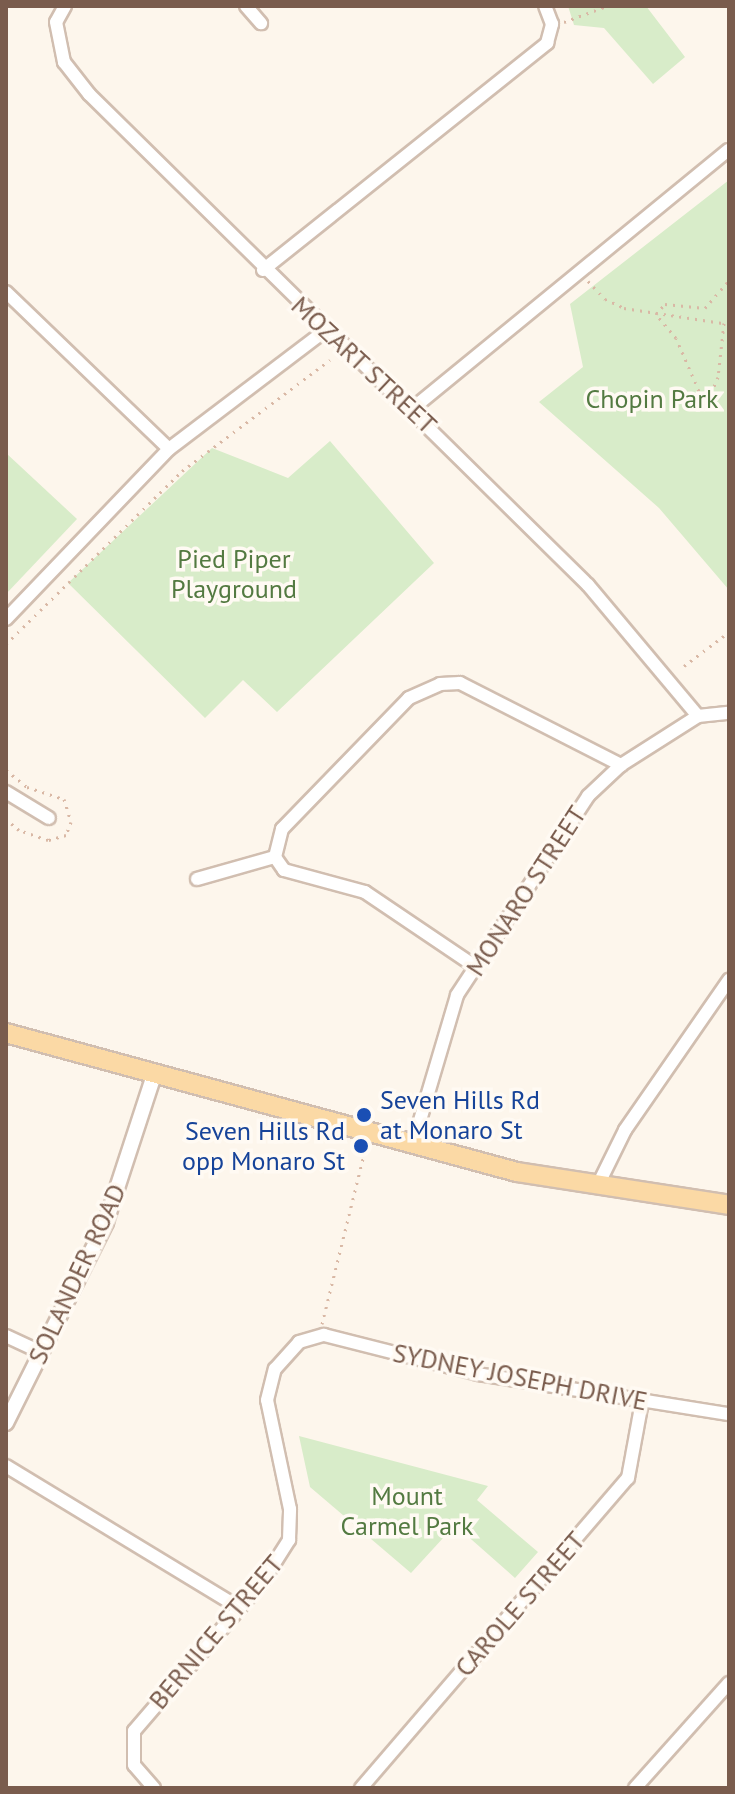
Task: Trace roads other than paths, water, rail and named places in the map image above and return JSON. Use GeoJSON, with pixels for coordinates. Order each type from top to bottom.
{"type":"FeatureCollection","features":[{"type":"Feature","properties":{"kind":"main road"},"geometry":{"type":"LineString","coordinates":[[6,1033],[413,1144],[597,1187],[729,1205]]}},
{"type":"Feature","properties":{"kind":"street","name":"MOZART STREET"},"geometry":{"type":"LineString","coordinates":[[65,6],[56,22],[64,62],[89,94],[263,270],[412,409],[588,585],[698,716]]}},
{"type":"Feature","properties":{"kind":"street"},"geometry":{"type":"LineString","coordinates":[[246,6],[261,23]]}},
{"type":"Feature","properties":{"kind":"street"},"geometry":{"type":"LineString","coordinates":[[263,270],[547,43],[552,24],[545,6]]}},
{"type":"Feature","properties":{"kind":"street"},"geometry":{"type":"LineString","coordinates":[[412,409],[729,150]]}},
{"type":"Feature","properties":{"kind":"street"},"geometry":{"type":"LineString","coordinates":[[6,292],[169,449]]}},
{"type":"Feature","properties":{"kind":"street"},"geometry":{"type":"LineString","coordinates":[[6,619],[169,449],[327,329]]}},
{"type":"Feature","properties":{"kind":"street"},"geometry":{"type":"LineString","coordinates":[[476,967],[365,892],[284,870],[275,857],[282,829],[310,796],[409,698],[440,684],[460,683],[621,765]]}},
{"type":"Feature","properties":{"kind":"street","name":"MONARO STREET"},"geometry":{"type":"LineString","coordinates":[[413,1144],[442,1031],[476,967],[588,796],[621,765],[698,716],[729,713]]}},
{"type":"Feature","properties":{"kind":"street"},"geometry":{"type":"LineString","coordinates":[[6,792],[49,818]]}},
{"type":"Feature","properties":{"kind":"street"},"geometry":{"type":"LineString","coordinates":[[197,879],[275,857]]}},
{"type":"Feature","properties":{"kind":"street"},"geometry":{"type":"LineString","coordinates":[[597,1187],[625,1130],[724,997],[729,980]]}},
{"type":"Feature","properties":{"kind":"street","name":"SOLANDER ROAD"},"geometry":{"type":"LineString","coordinates":[[6,1423],[106,1222],[154,1075]]}},
{"type":"Feature","properties":{"kind":"street"},"geometry":{"type":"LineString","coordinates":[[6,1336],[41,1352]]}},
{"type":"Feature","properties":{"kind":"street","name":"SYDNEY JOSEPH DRIVE"},"geometry":{"type":"LineString","coordinates":[[315,1336],[478,1374],[729,1414]]}},
{"type":"Feature","properties":{"kind":"street","name":"BERNICE STREET"},"geometry":{"type":"LineString","coordinates":[[154,1788],[130,1753],[134,1731],[240,1608],[283,1555],[289,1540],[290,1509],[267,1400],[282,1357],[315,1336]]}},
{"type":"Feature","properties":{"kind":"street","name":"CAROLE STREET"},"geometry":{"type":"LineString","coordinates":[[361,1788],[628,1478],[642,1402]]}},
{"type":"Feature","properties":{"kind":"street"},"geometry":{"type":"LineString","coordinates":[[6,1466],[240,1608]]}},
{"type":"Feature","properties":{"kind":"street"},"geometry":{"type":"LineString","coordinates":[[635,1788],[727,1687]]}},
{"type":"Feature","properties":{"kind":"place","name":"Seven Hills Rd at Monaro St"},"geometry":{"type":"Point","coordinates":[364,1115]}},
{"type":"Feature","properties":{"kind":"place","name":"Seven Hills Rd opp Monaro St"},"geometry":{"type":"Point","coordinates":[361,1146]}},
{"type":"Feature","properties":{"kind":"park label","name":"Chopin Park"},"geometry":{"type":"Point","coordinates":[652,399]}},
{"type":"Feature","properties":{"kind":"park label","name":"Pied Piper Playground"},"geometry":{"type":"Point","coordinates":[234,574]}},
{"type":"Feature","properties":{"kind":"park label","name":"Mount Carmel Park"},"geometry":{"type":"Point","coordinates":[407,1511]}}]}
